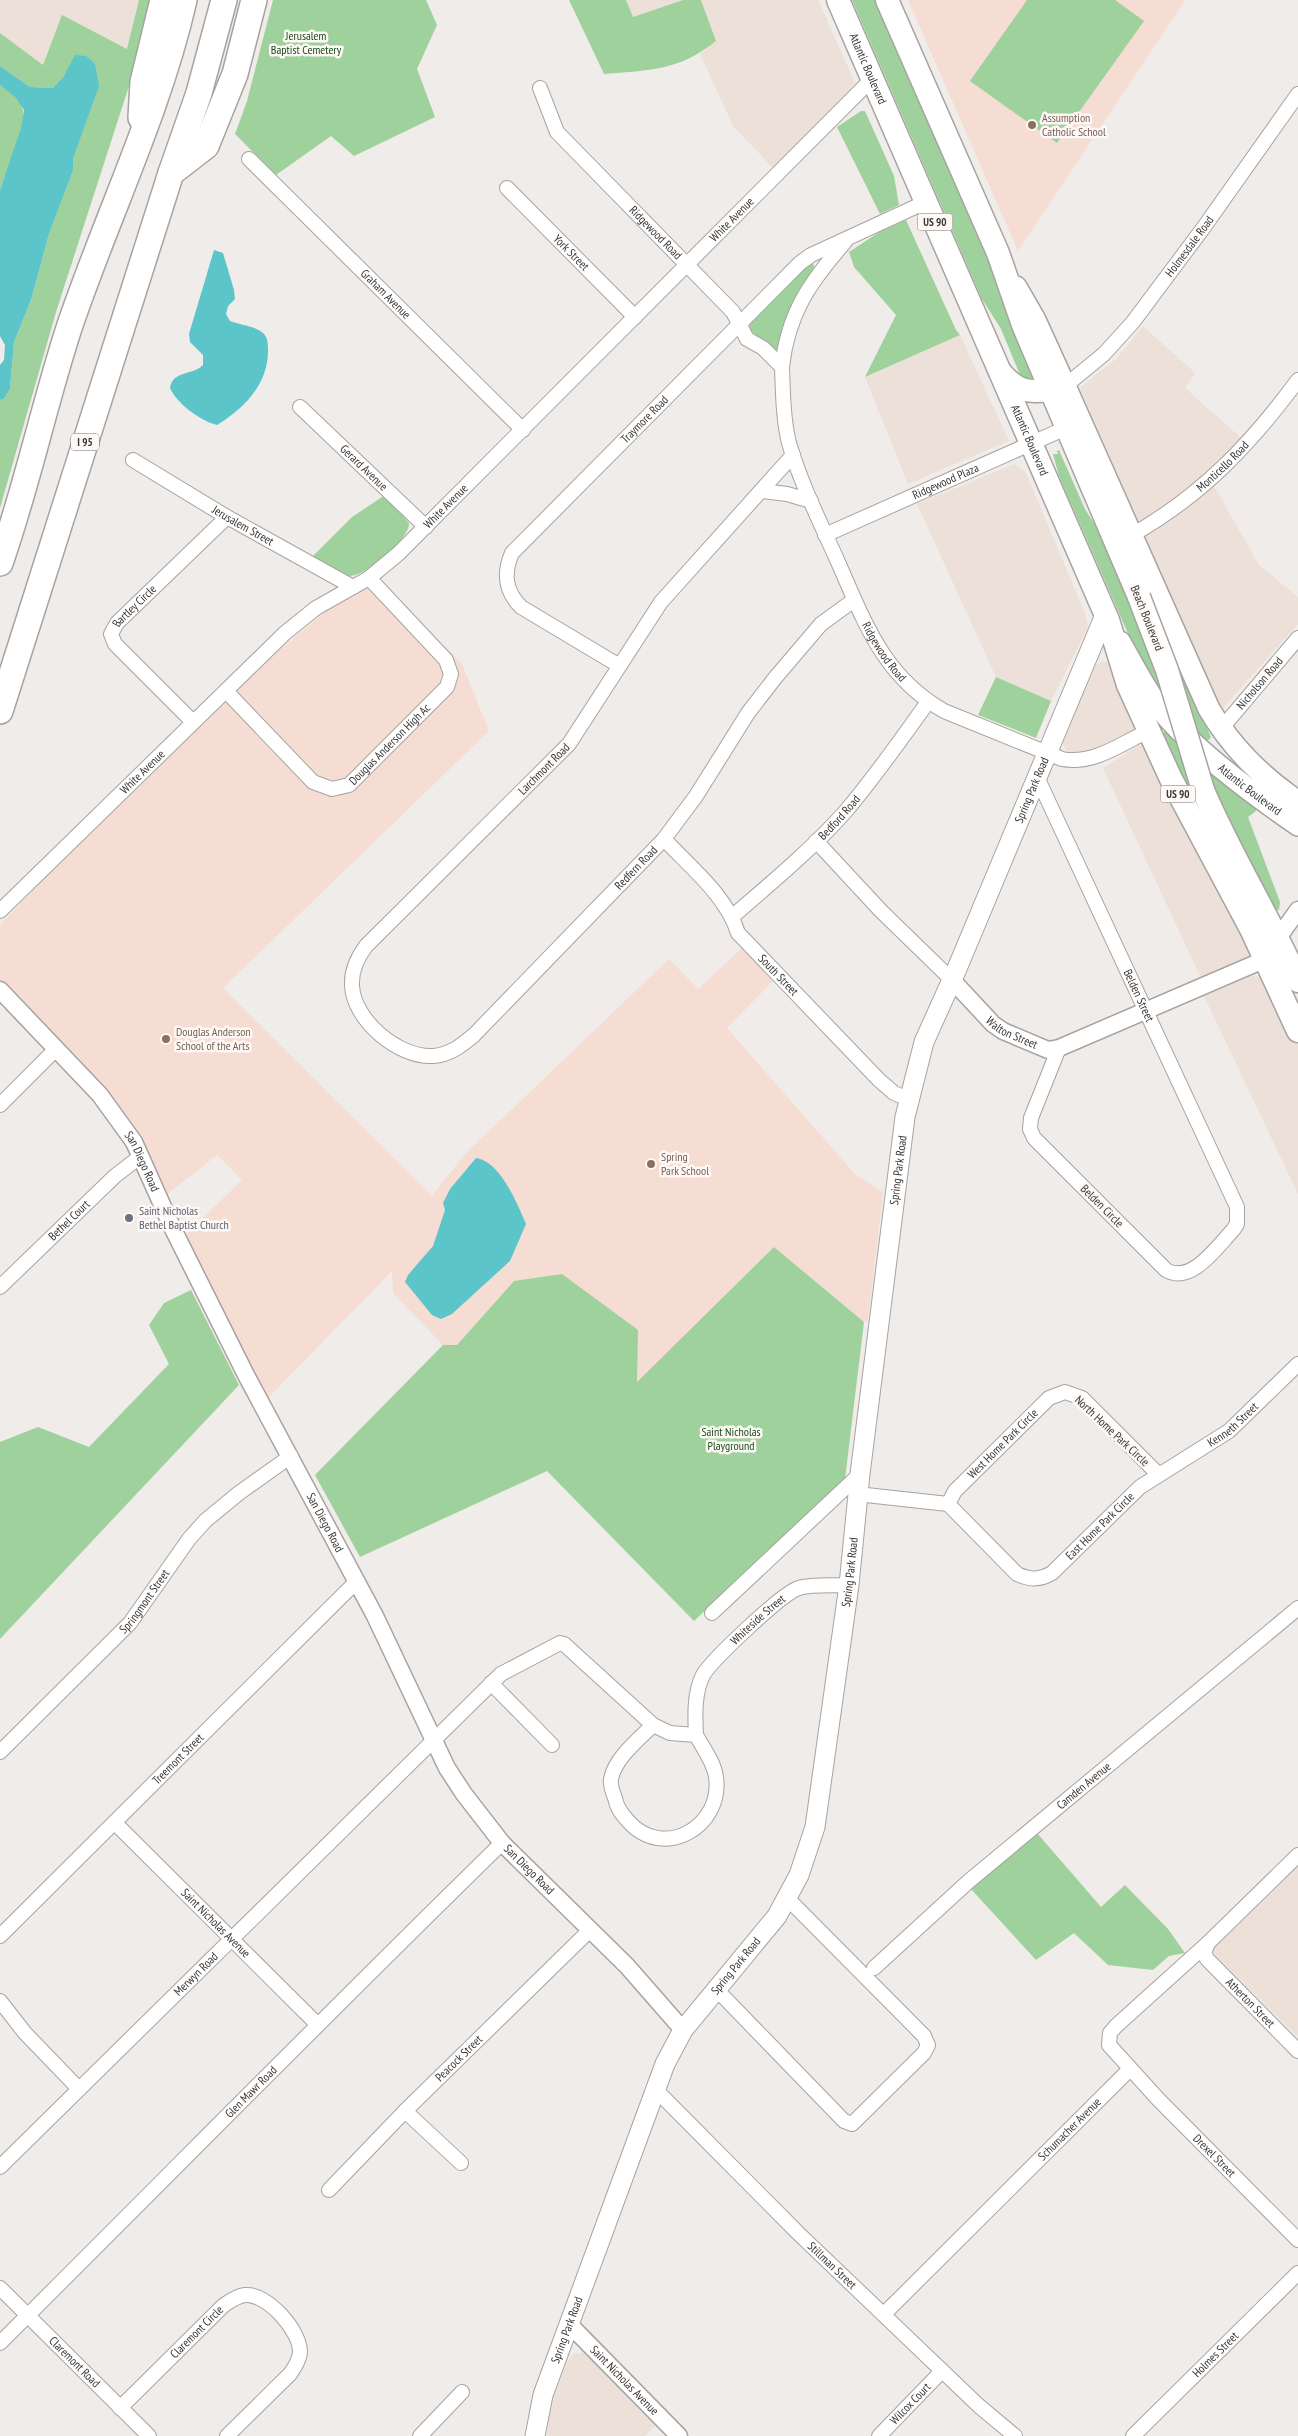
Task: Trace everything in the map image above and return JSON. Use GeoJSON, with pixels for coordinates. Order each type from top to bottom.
{"type":"FeatureCollection","features":[{"type":"Feature","properties":{"kind":"highway"},"geometry":{"type":"LineString","coordinates":[[138,148],[143,82],[163,0]]}},
{"type":"Feature","properties":{"kind":"highway"},"geometry":{"type":"LineString","coordinates":[[0,563],[13,527],[70,327],[161,86],[184,0]]}},
{"type":"Feature","properties":{"kind":"highway","name":"I 95"},"geometry":{"type":"LineString","coordinates":[[0,712],[171,173],[199,93],[224,0]]}},
{"type":"Feature","properties":{"kind":"highway"},"geometry":{"type":"LineString","coordinates":[[171,173],[206,146],[235,74],[254,0]]}},
{"type":"Feature","properties":{"kind":"highway","name":"Atlantic Boulevard"},"geometry":{"type":"LineString","coordinates":[[838,0],[1106,617]]}},
{"type":"Feature","properties":{"kind":"highway","name":"Beach Boulevard"},"geometry":{"type":"LineString","coordinates":[[887,0],[998,253],[1023,325],[1058,388],[1066,428],[1139,597],[1167,670],[1203,790],[1234,858],[1278,938],[1298,981]]}},
{"type":"Feature","properties":{"kind":"highway"},"geometry":{"type":"LineString","coordinates":[[998,369],[1019,390],[1026,392],[1058,388]]}},
{"type":"Feature","properties":{"kind":"highway","name":"US 90"},"geometry":{"type":"LineString","coordinates":[[1106,617],[1130,669],[1128,685],[1148,731],[1191,820],[1266,959],[1298,1031]]}},
{"type":"Feature","properties":{"kind":"main road","name":"Atlantic Boulevard"},"geometry":{"type":"LineString","coordinates":[[1058,388],[1132,535],[1199,690],[1221,729],[1233,746],[1263,776],[1298,802]]}},
{"type":"Feature","properties":{"kind":"main road","name":"Spring Park Road"},"geometry":{"type":"LineString","coordinates":[[535,2436],[543,2395],[655,2089],[672,2050],[684,2030],[767,1930],[799,1875],[814,1827],[848,1585],[860,1474],[908,1099],[924,1042],[1106,617]]}},
{"type":"Feature","properties":{"kind":"main road","name":"Spring Park Road"},"geometry":{"type":"LineString","coordinates":[[1080,674],[1091,662],[1103,656],[1130,669]]}},
{"type":"Feature","properties":{"kind":"main road","name":"Atlantic Boulevard"},"geometry":{"type":"LineString","coordinates":[[1130,669],[1159,707],[1184,733],[1236,779],[1298,825]]}},
{"type":"Feature","properties":{"kind":"main road"},"geometry":{"type":"LineString","coordinates":[[1266,959],[1278,938]]}},
{"type":"Feature","properties":{"kind":"street","name":"White Avenue"},"geometry":{"type":"LineString","coordinates":[[0,912],[193,722],[300,620],[316,608],[369,578],[398,554],[873,78]]}},
{"type":"Feature","properties":{"kind":"street","name":"Ridgewood Road"},"geometry":{"type":"LineString","coordinates":[[540,88],[557,132],[740,322],[747,338],[763,348],[782,367]]}},
{"type":"Feature","properties":{"kind":"street","name":"Holmesdale Road"},"geometry":{"type":"LineString","coordinates":[[1058,388],[1104,354],[1132,322],[1204,227],[1298,94]]}},
{"type":"Feature","properties":{"kind":"street","name":"Graham Avenue"},"geometry":{"type":"LineString","coordinates":[[249,158],[523,430]]}},
{"type":"Feature","properties":{"kind":"street","name":"York Street"},"geometry":{"type":"LineString","coordinates":[[507,188],[635,317]]}},
{"type":"Feature","properties":{"kind":"street","name":"Traymore Road"},"geometry":{"type":"LineString","coordinates":[[618,666],[521,607],[513,599],[508,588],[506,575],[512,553],[800,263],[811,255],[926,202]]}},
{"type":"Feature","properties":{"kind":"street","name":"Ridgewood Road"},"geometry":{"type":"LineString","coordinates":[[849,238],[822,269],[802,297],[791,320],[784,343],[782,367],[784,414],[793,455],[825,536],[871,637],[888,663],[928,702],[1046,754],[1073,761],[1090,759],[1148,731]]}},
{"type":"Feature","properties":{"kind":"street","name":"Monticello Road"},"geometry":{"type":"LineString","coordinates":[[1132,535],[1183,503],[1212,479],[1256,435],[1298,380]]}},
{"type":"Feature","properties":{"kind":"street","name":"Gerard Avenue"},"geometry":{"type":"LineString","coordinates":[[300,407],[426,527]]}},
{"type":"Feature","properties":{"kind":"street","name":"Ridgewood Plaza"},"geometry":{"type":"LineString","coordinates":[[825,536],[917,493],[1032,445],[1066,428]]}},
{"type":"Feature","properties":{"kind":"street","name":"Larchmont Road"},"geometry":{"type":"LineString","coordinates":[[374,1027],[361,1012],[352,986],[353,972],[359,956],[366,946],[565,749],[661,602],[793,455]]}},
{"type":"Feature","properties":{"kind":"street","name":"Jerusalem Street"},"geometry":{"type":"LineString","coordinates":[[134,460],[227,517],[353,587]]}},
{"type":"Feature","properties":{"kind":"street"},"geometry":{"type":"LineString","coordinates":[[762,491],[787,494],[811,501]]}},
{"type":"Feature","properties":{"kind":"street","name":"Bartley Circle"},"geometry":{"type":"LineString","coordinates":[[193,722],[115,644],[111,634],[117,623],[227,517]]}},
{"type":"Feature","properties":{"kind":"street","name":"Douglas Anderson High Ac"},"geometry":{"type":"LineString","coordinates":[[226,691],[313,782],[332,789],[349,785],[447,687],[451,674],[446,660],[369,578]]}},
{"type":"Feature","properties":{"kind":"street","name":"Redfern Road"},"geometry":{"type":"LineString","coordinates":[[374,1027],[403,1050],[417,1055],[434,1056],[461,1046],[664,839],[696,796],[743,720],[775,678],[821,624],[854,600]]}},
{"type":"Feature","properties":{"kind":"street","name":"Nicholson Road"},"geometry":{"type":"LineString","coordinates":[[1221,729],[1298,638]]}},
{"type":"Feature","properties":{"kind":"street","name":"Bedford Road"},"geometry":{"type":"LineString","coordinates":[[733,916],[816,841],[864,790],[928,702]]}},
{"type":"Feature","properties":{"kind":"street","name":"Belden Street"},"geometry":{"type":"LineString","coordinates":[[1037,777],[1237,1207],[1239,1215]]}},
{"type":"Feature","properties":{"kind":"street","name":"South Street"},"geometry":{"type":"LineString","coordinates":[[664,839],[719,897],[733,916],[738,933],[879,1080],[894,1093],[908,1099]]}},
{"type":"Feature","properties":{"kind":"street","name":"Walton Street"},"geometry":{"type":"LineString","coordinates":[[816,841],[881,911],[952,980],[993,1024],[1003,1031],[1048,1050],[1059,1048]]}},
{"type":"Feature","properties":{"kind":"street"},"geometry":{"type":"LineString","coordinates":[[1278,938],[1298,910]]}},
{"type":"Feature","properties":{"kind":"street"},"geometry":{"type":"LineString","coordinates":[[1059,1048],[1146,1013],[1266,959]]}},
{"type":"Feature","properties":{"kind":"street","name":"San Diego Road"},"geometry":{"type":"LineString","coordinates":[[0,990],[114,1112],[141,1156],[175,1234],[246,1375],[357,1581],[447,1768],[464,1794],[502,1842],[641,1981],[684,2030]]}},
{"type":"Feature","properties":{"kind":"street","name":"Belden Circle"},"geometry":{"type":"LineString","coordinates":[[1059,1048],[1031,1118],[1030,1129],[1034,1138],[1166,1270],[1178,1275],[1192,1271],[1233,1230],[1238,1224],[1239,1215]]}},
{"type":"Feature","properties":{"kind":"street"},"geometry":{"type":"LineString","coordinates":[[0,1106],[56,1049]]}},
{"type":"Feature","properties":{"kind":"street","name":"Bethel Court"},"geometry":{"type":"LineString","coordinates":[[0,1287],[115,1176],[141,1156]]}},
{"type":"Feature","properties":{"kind":"street","name":"Kenneth Street"},"geometry":{"type":"LineString","coordinates":[[1158,1474],[1230,1431],[1298,1364]]}},
{"type":"Feature","properties":{"kind":"street","name":"North Home Park Circle"},"geometry":{"type":"LineString","coordinates":[[1065,1392],[1082,1398],[1158,1474]]}},
{"type":"Feature","properties":{"kind":"street","name":"West Home Park Circle"},"geometry":{"type":"LineString","coordinates":[[948,1504],[955,1491],[1049,1398],[1065,1392]]}},
{"type":"Feature","properties":{"kind":"street","name":"Springmont Street"},"geometry":{"type":"LineString","coordinates":[[0,1752],[130,1624],[184,1546],[205,1521],[291,1456]]}},
{"type":"Feature","properties":{"kind":"street"},"geometry":{"type":"LineString","coordinates":[[712,1614],[860,1474]]}},
{"type":"Feature","properties":{"kind":"street","name":"East Home Park Circle"},"geometry":{"type":"LineString","coordinates":[[948,1504],[1017,1574],[1026,1578],[1043,1578],[1052,1573],[1140,1487],[1158,1474]]}},
{"type":"Feature","properties":{"kind":"street"},"geometry":{"type":"LineString","coordinates":[[858,1494],[948,1504]]}},
{"type":"Feature","properties":{"kind":"street","name":"Treemont Street"},"geometry":{"type":"LineString","coordinates":[[0,1936],[357,1581]]}},
{"type":"Feature","properties":{"kind":"street","name":"Whiteside Street"},"geometry":{"type":"LineString","coordinates":[[696,1735],[696,1699],[703,1675],[776,1602],[799,1588],[848,1585]]}},
{"type":"Feature","properties":{"kind":"street","name":"Camden Avenue"},"geometry":{"type":"LineString","coordinates":[[874,1968],[969,1881],[1298,1608]]}},
{"type":"Feature","properties":{"kind":"street"},"geometry":{"type":"LineString","coordinates":[[434,1739],[501,1674],[560,1643],[564,1644],[653,1725],[670,1733],[696,1735],[716,1776],[715,1803],[691,1832],[676,1838],[651,1838],[632,1826],[617,1809],[611,1780],[619,1762],[653,1725]]}},
{"type":"Feature","properties":{"kind":"street"},"geometry":{"type":"LineString","coordinates":[[491,1683],[552,1745]]}},
{"type":"Feature","properties":{"kind":"street","name":"Merwyn Road"},"geometry":{"type":"LineString","coordinates":[[0,2167],[434,1739]]}},
{"type":"Feature","properties":{"kind":"street","name":"Saint Nicholas Avenue"},"geometry":{"type":"LineString","coordinates":[[115,1823],[317,2024]]}},
{"type":"Feature","properties":{"kind":"street","name":"Glen Mawr Road"},"geometry":{"type":"LineString","coordinates":[[0,2343],[170,2176],[317,2024],[502,1842]]}},
{"type":"Feature","properties":{"kind":"street"},"geometry":{"type":"LineString","coordinates":[[1130,2069],[1109,2045],[1110,2033],[1206,1948],[1298,1855]]}},
{"type":"Feature","properties":{"kind":"street"},"geometry":{"type":"LineString","coordinates":[[717,1990],[844,2122],[852,2124],[924,2053],[928,2045],[924,2036],[787,1898]]}},
{"type":"Feature","properties":{"kind":"street","name":"Peacock Street"},"geometry":{"type":"LineString","coordinates":[[329,2190],[405,2111],[590,1930]]}},
{"type":"Feature","properties":{"kind":"street","name":"Atherton Street"},"geometry":{"type":"LineString","coordinates":[[1206,1948],[1207,1959],[1298,2051]]}},
{"type":"Feature","properties":{"kind":"street"},"geometry":{"type":"LineString","coordinates":[[0,2001],[24,2034],[79,2089]]}},
{"type":"Feature","properties":{"kind":"street","name":"Drexel Street"},"geometry":{"type":"LineString","coordinates":[[1130,2069],[1298,2240]]}},
{"type":"Feature","properties":{"kind":"street","name":"Schumacher Avenue"},"geometry":{"type":"LineString","coordinates":[[884,2314],[1130,2069]]}},
{"type":"Feature","properties":{"kind":"street","name":"Stillman Street"},"geometry":{"type":"LineString","coordinates":[[655,2089],[798,2233],[978,2406],[1015,2436]]}},
{"type":"Feature","properties":{"kind":"street"},"geometry":{"type":"LineString","coordinates":[[405,2111],[461,2163]]}},
{"type":"Feature","properties":{"kind":"street","name":"Holmes Street"},"geometry":{"type":"LineString","coordinates":[[1134,2436],[1298,2273]]}},
{"type":"Feature","properties":{"kind":"street","name":"Claremont Road"},"geometry":{"type":"LineString","coordinates":[[0,2288],[149,2436]]}},
{"type":"Feature","properties":{"kind":"street","name":"Claremont Circle"},"geometry":{"type":"LineString","coordinates":[[120,2408],[224,2305],[234,2298],[245,2295],[255,2296],[266,2302],[292,2328],[298,2341],[300,2352],[297,2364],[290,2374],[227,2436]]}},
{"type":"Feature","properties":{"kind":"street","name":"Saint Nicholas Avenue"},"geometry":{"type":"LineString","coordinates":[[569,2324],[679,2436]]}},
{"type":"Feature","properties":{"kind":"street","name":"Wilcox Court"},"geometry":{"type":"LineString","coordinates":[[879,2436],[942,2371]]}},
{"type":"Feature","properties":{"kind":"street"},"geometry":{"type":"LineString","coordinates":[[420,2436],[462,2392]]}},
{"type":"Feature","properties":{"kind":"shaded area"},"geometry":{"type":"Polygon","coordinates":[[[0,0],[139,0],[128,49],[43,65],[0,33],[0,0]]]}},
{"type":"Feature","properties":{"kind":"shaded area"},"geometry":{"type":"Polygon","coordinates":[[[626,0],[683,0],[633,17],[626,0]]]}},
{"type":"Feature","properties":{"kind":"shaded area"},"geometry":{"type":"Polygon","coordinates":[[[701,0],[818,0],[855,83],[773,168],[733,126],[700,54],[716,41],[701,0]]]}},
{"type":"Feature","properties":{"kind":"shaded area","name":"Assumption Catholic School"},"geometry":{"type":"Polygon","coordinates":[[[908,0],[1185,0],[1018,251],[908,0]]]}},
{"type":"Feature","properties":{"kind":"shaded area"},"geometry":{"type":"Polygon","coordinates":[[[1143,326],[1195,373],[1185,388],[1241,438],[1206,472],[1259,565],[1298,597],[1298,624],[1223,708],[1215,698],[1080,388],[1117,358],[1143,326]]]}},
{"type":"Feature","properties":{"kind":"shaded area"},"geometry":{"type":"Polygon","coordinates":[[[960,335],[1009,441],[908,484],[865,377],[960,335]]]}},
{"type":"Feature","properties":{"kind":"shaded area"},"geometry":{"type":"Polygon","coordinates":[[[1014,464],[1025,471],[1085,613],[1088,627],[1051,701],[996,677],[917,504],[1014,464]]]}},
{"type":"Feature","properties":{"kind":"shaded area","name":"Douglas Anderson School of the Arts"},"geometry":{"type":"Polygon","coordinates":[[[378,578],[462,664],[489,731],[223,988],[432,1196],[465,1154],[669,959],[698,989],[744,946],[776,978],[727,1028],[855,1174],[883,1192],[868,1321],[864,1322],[774,1247],[636,1383],[514,1281],[457,1345],[443,1345],[393,1293],[392,1271],[267,1399],[184,1236],[242,1180],[217,1155],[165,1196],[138,1132],[106,1091],[0,980],[0,925],[61,861],[278,651],[329,609],[378,578]]]}},
{"type":"Feature","properties":{"kind":"shaded area"},"geometry":{"type":"Polygon","coordinates":[[[1102,661],[1109,663],[1113,667],[1136,721],[1133,730],[1083,754],[1068,753],[1062,742],[1094,667],[1102,661]]]}},
{"type":"Feature","properties":{"kind":"shaded area"},"geometry":{"type":"Polygon","coordinates":[[[1140,745],[1147,746],[1253,949],[1250,956],[1201,978],[1103,768],[1140,745]]]}},
{"type":"Feature","properties":{"kind":"shaded area"},"geometry":{"type":"Polygon","coordinates":[[[1252,976],[1259,977],[1269,984],[1298,1045],[1298,1194],[1204,996],[1252,976]]]}},
{"type":"Feature","properties":{"kind":"shaded area"},"geometry":{"type":"Polygon","coordinates":[[[1298,1865],[1298,2037],[1211,1951],[1298,1865]]]}},
{"type":"Feature","properties":{"kind":"shaded area"},"geometry":{"type":"Polygon","coordinates":[[[574,2353],[586,2353],[656,2425],[645,2436],[547,2436],[551,2406],[567,2362],[574,2353]]]}},
{"type":"Feature","properties":{"kind":"green space"},"geometry":{"type":"Polygon","coordinates":[[[139,0],[152,0],[138,58],[56,312],[0,508],[0,400],[4,399],[10,389],[14,342],[31,300],[49,234],[73,171],[73,158],[64,76],[53,88],[30,87],[0,66],[0,33],[43,65],[62,15],[127,49],[139,0]]]}},
{"type":"Feature","properties":{"kind":"green space","name":"Jerusalem Baptist Cemetery"},"geometry":{"type":"Polygon","coordinates":[[[273,0],[426,0],[437,25],[417,69],[435,117],[354,156],[331,136],[276,175],[235,134],[247,101],[273,0]]]}},
{"type":"Feature","properties":{"kind":"green space"},"geometry":{"type":"Polygon","coordinates":[[[569,0],[626,0],[633,17],[683,0],[701,0],[716,41],[702,51],[676,64],[650,70],[604,74],[569,0]]]}},
{"type":"Feature","properties":{"kind":"green space"},"geometry":{"type":"Polygon","coordinates":[[[852,0],[876,0],[1016,326],[1035,381],[1023,382],[1001,329],[982,299],[852,0]]]}},
{"type":"Feature","properties":{"kind":"green space"},"geometry":{"type":"Polygon","coordinates":[[[1027,0],[1115,0],[1144,21],[1057,143],[970,81],[1027,0]]]}},
{"type":"Feature","properties":{"kind":"green space"},"geometry":{"type":"Polygon","coordinates":[[[0,85],[20,103],[23,118],[19,138],[0,190],[0,85]]]}},
{"type":"Feature","properties":{"kind":"green space"},"geometry":{"type":"Polygon","coordinates":[[[861,111],[865,111],[894,176],[899,205],[880,214],[837,127],[861,111]]]}},
{"type":"Feature","properties":{"kind":"green space"},"geometry":{"type":"Polygon","coordinates":[[[906,220],[960,335],[865,377],[896,315],[854,267],[849,252],[881,231],[906,220]]]}},
{"type":"Feature","properties":{"kind":"green space"},"geometry":{"type":"Polygon","coordinates":[[[812,262],[815,268],[794,301],[778,350],[774,350],[750,330],[749,323],[805,266],[812,262]]]}},
{"type":"Feature","properties":{"kind":"green space"},"geometry":{"type":"Polygon","coordinates":[[[1059,450],[1085,509],[1168,640],[1211,737],[1206,743],[1172,711],[1144,670],[1059,476],[1053,454],[1058,454],[1057,451],[1059,450]]]}},
{"type":"Feature","properties":{"kind":"green space"},"geometry":{"type":"Polygon","coordinates":[[[385,495],[409,523],[402,539],[384,557],[354,576],[346,576],[333,571],[311,558],[352,517],[385,495]]]}},
{"type":"Feature","properties":{"kind":"green space"},"geometry":{"type":"Polygon","coordinates":[[[996,677],[1051,701],[1036,738],[978,715],[996,677]]]}},
{"type":"Feature","properties":{"kind":"green space"},"geometry":{"type":"Polygon","coordinates":[[[1166,730],[1177,739],[1216,850],[1162,734],[1166,730]]]}},
{"type":"Feature","properties":{"kind":"green space"},"geometry":{"type":"Polygon","coordinates":[[[1204,761],[1256,807],[1256,811],[1248,817],[1280,902],[1279,910],[1274,909],[1226,820],[1204,761]]]}},
{"type":"Feature","properties":{"kind":"green space","name":"Saint Nicholas Playground"},"geometry":{"type":"Polygon","coordinates":[[[774,1247],[864,1322],[845,1479],[694,1621],[547,1471],[360,1557],[315,1475],[443,1345],[457,1345],[514,1281],[562,1274],[638,1330],[637,1382],[774,1247]]]}},
{"type":"Feature","properties":{"kind":"green space"},"geometry":{"type":"Polygon","coordinates":[[[191,1290],[239,1385],[0,1639],[0,1442],[38,1427],[89,1447],[169,1364],[149,1325],[164,1303],[191,1290]]]}},
{"type":"Feature","properties":{"kind":"green space"},"geometry":{"type":"Polygon","coordinates":[[[1037,1833],[1101,1907],[1125,1885],[1168,1929],[1185,1953],[1169,1956],[1153,1970],[1108,1965],[1074,1933],[1036,1960],[970,1888],[1037,1833]]]}},
{"type":"Feature","properties":{"kind":"water"},"geometry":{"type":"Polygon","coordinates":[[[75,55],[86,56],[95,64],[99,86],[73,158],[73,171],[49,234],[31,300],[14,342],[10,389],[4,399],[0,400],[0,365],[4,360],[5,345],[0,336],[0,190],[21,128],[24,110],[16,98],[0,85],[0,66],[30,87],[53,88],[64,76],[75,55]]]}},
{"type":"Feature","properties":{"kind":"water"},"geometry":{"type":"Polygon","coordinates":[[[214,250],[223,253],[234,290],[235,299],[228,306],[226,314],[230,321],[252,327],[263,333],[267,339],[268,349],[264,374],[253,394],[227,419],[217,425],[204,420],[190,411],[178,400],[170,388],[175,378],[194,371],[203,365],[203,355],[190,342],[189,334],[214,250]]]}},
{"type":"Feature","properties":{"kind":"water"},"geometry":{"type":"Polygon","coordinates":[[[476,1158],[485,1161],[493,1167],[507,1184],[526,1224],[510,1261],[452,1314],[441,1319],[432,1315],[405,1282],[408,1275],[433,1246],[445,1210],[443,1203],[450,1189],[476,1158]]]}},
{"type":"Feature","properties":{"kind":"place","name":"Assumption Catholic School"},"geometry":{"type":"Point","coordinates":[1032,125]}},
{"type":"Feature","properties":{"kind":"place","name":"Douglas Anderson School of the Arts"},"geometry":{"type":"Point","coordinates":[166,1039]}},
{"type":"Feature","properties":{"kind":"place","name":"Spring Park School"},"geometry":{"type":"Point","coordinates":[651,1164]}},
{"type":"Feature","properties":{"kind":"place","name":"Saint Nicholas Bethel Baptist Church"},"geometry":{"type":"Point","coordinates":[129,1218]}}]}
